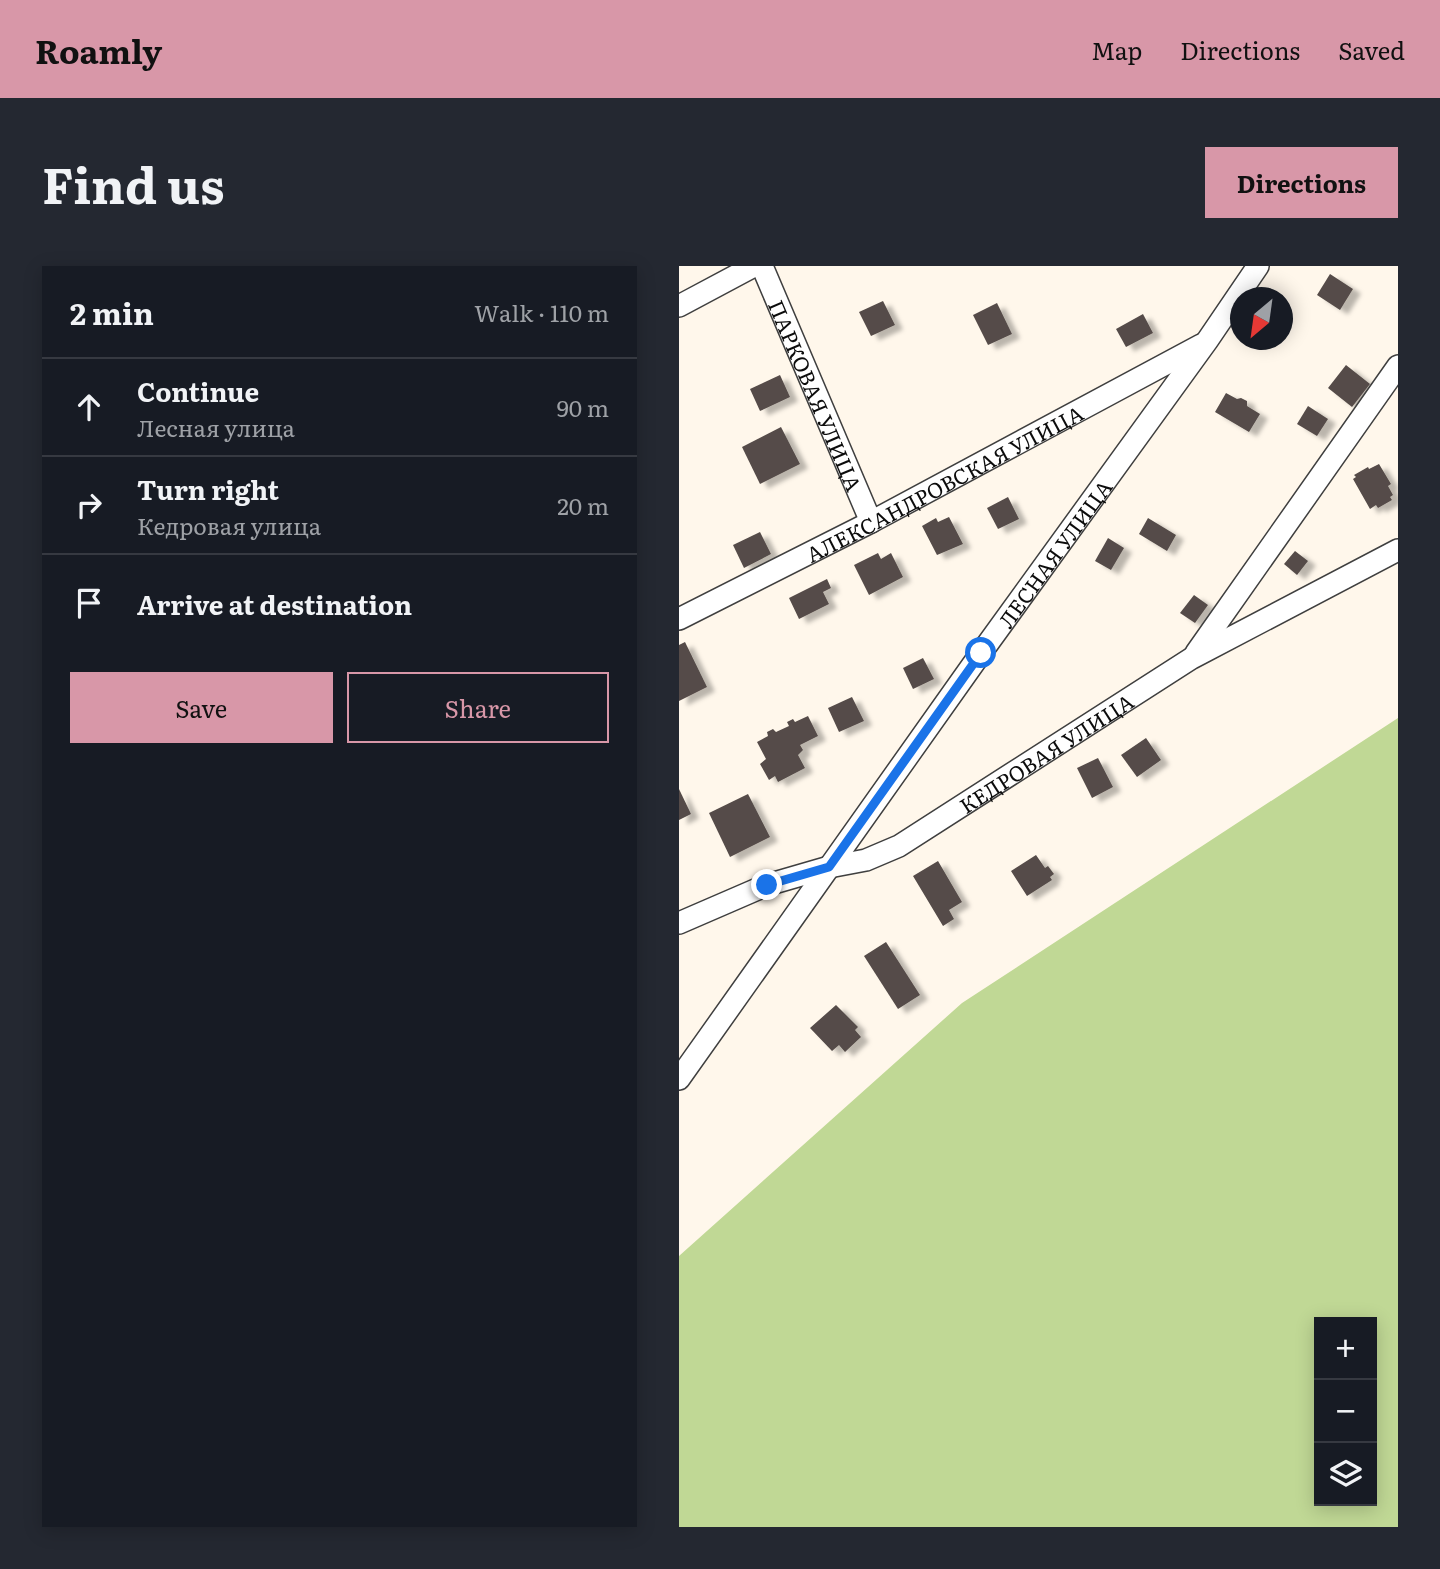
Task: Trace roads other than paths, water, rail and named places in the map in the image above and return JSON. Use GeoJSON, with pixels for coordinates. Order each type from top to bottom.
{"type":"FeatureCollection","features":[{"type":"Feature","properties":{"kind":"street"},"geometry":{"type":"LineString","coordinates":[[679,306],[754,266]]}},
{"type":"Feature","properties":{"kind":"street","name":"ПАРКОВАЯ УЛИЦА"},"geometry":{"type":"LineString","coordinates":[[762,266],[871,522]]}},
{"type":"Feature","properties":{"kind":"street","name":"ЛЕСНАЯ УЛИЦА"},"geometry":{"type":"LineString","coordinates":[[679,1079],[1258,266]]}},
{"type":"Feature","properties":{"kind":"street","name":"АЛЕКСАНДРОВСКАЯ УЛИЦА"},"geometry":{"type":"LineString","coordinates":[[679,619],[871,522],[1206,341]]}},
{"type":"Feature","properties":{"kind":"street"},"geometry":{"type":"LineString","coordinates":[[1192,658],[1398,366]]}},
{"type":"Feature","properties":{"kind":"street","name":"КЕДРОВАЯ УЛИЦА"},"geometry":{"type":"LineString","coordinates":[[679,923],[767,885],[829,867],[866,860],[899,846],[1192,658],[1398,550]]}}]}
